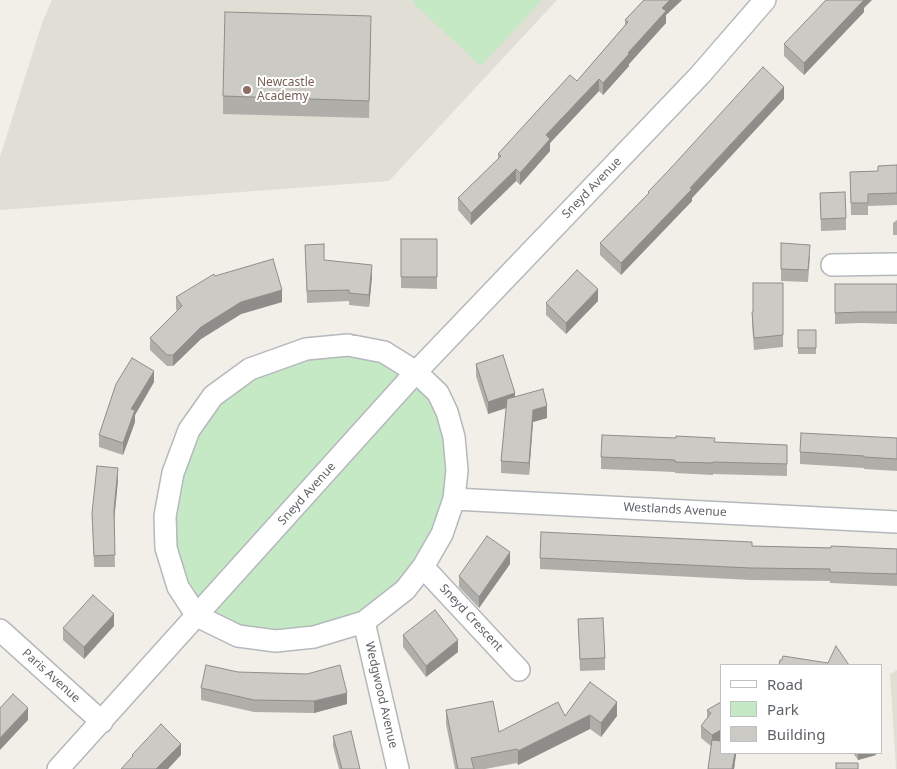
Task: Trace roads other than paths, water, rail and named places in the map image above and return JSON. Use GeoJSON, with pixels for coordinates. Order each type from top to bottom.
{"type":"FeatureCollection","features":[{"type":"Feature","properties":{"kind":"street","name":"Sneyd Avenue"},"geometry":{"type":"LineString","coordinates":[[58,769],[416,372],[700,75],[765,0]]}},
{"type":"Feature","properties":{"kind":"street"},"geometry":{"type":"LineString","coordinates":[[832,265],[897,264]]}},
{"type":"Feature","properties":{"kind":"street"},"geometry":{"type":"LineString","coordinates":[[348,345],[384,352],[416,372],[438,393],[454,437],[457,470],[454,499],[442,534],[423,567],[405,590],[364,622],[314,637],[276,641],[238,636],[197,616],[178,588],[166,548],[166,516],[173,473],[190,430],[213,396],[250,369],[306,350],[348,345]]}},
{"type":"Feature","properties":{"kind":"street","name":"Westlands Avenue"},"geometry":{"type":"LineString","coordinates":[[454,499],[897,522]]}},
{"type":"Feature","properties":{"kind":"street","name":"Sneyd Crescent"},"geometry":{"type":"LineString","coordinates":[[423,567],[519,670]]}},
{"type":"Feature","properties":{"kind":"street","name":"Wedgwood Avenue"},"geometry":{"type":"LineString","coordinates":[[364,622],[398,769]]}},
{"type":"Feature","properties":{"kind":"street","name":"Paris Avenue"},"geometry":{"type":"LineString","coordinates":[[0,630],[102,722]]}},
{"type":"Feature","properties":{"kind":"place","name":"Newcastle Academy"},"geometry":{"type":"Point","coordinates":[247,90]}}]}
